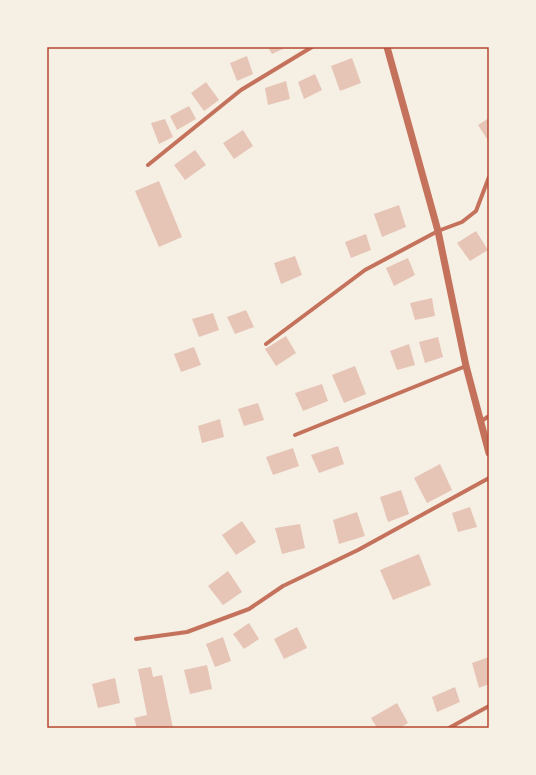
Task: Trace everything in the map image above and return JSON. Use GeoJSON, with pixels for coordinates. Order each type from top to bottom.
{"type":"FeatureCollection","features":[{"type":"Feature","properties":{"kind":"street"},"geometry":{"type":"LineString","coordinates":[[148,165],[241,90],[312,47]]}},
{"type":"Feature","properties":{"kind":"street"},"geometry":{"type":"LineString","coordinates":[[387,47],[438,231],[466,366],[489,453]]}},
{"type":"Feature","properties":{"kind":"street"},"geometry":{"type":"LineString","coordinates":[[266,344],[365,270],[438,231],[462,222],[476,211],[489,177]]}},
{"type":"Feature","properties":{"kind":"street"},"geometry":{"type":"LineString","coordinates":[[294,435],[466,366]]}},
{"type":"Feature","properties":{"kind":"street"},"geometry":{"type":"LineString","coordinates":[[480,422],[489,416]]}},
{"type":"Feature","properties":{"kind":"street"},"geometry":{"type":"LineString","coordinates":[[136,639],[187,632],[249,609],[283,586],[358,550],[489,478]]}},
{"type":"Feature","properties":{"kind":"street"},"geometry":{"type":"LineString","coordinates":[[448,728],[489,706]]}},
{"type":"Feature","properties":{"kind":"building"},"geometry":{"type":"Polygon","coordinates":[[[268,47],[287,47],[272,54],[268,47]]]}},
{"type":"Feature","properties":{"kind":"building"},"geometry":{"type":"Polygon","coordinates":[[[247,56],[253,74],[237,81],[230,63],[247,56]]]}},
{"type":"Feature","properties":{"kind":"building"},"geometry":{"type":"Polygon","coordinates":[[[352,58],[361,83],[340,91],[331,66],[352,58]]]}},
{"type":"Feature","properties":{"kind":"building"},"geometry":{"type":"Polygon","coordinates":[[[315,74],[322,90],[304,99],[298,82],[315,74]]]}},
{"type":"Feature","properties":{"kind":"building"},"geometry":{"type":"Polygon","coordinates":[[[286,81],[290,99],[268,105],[265,88],[286,81]]]}},
{"type":"Feature","properties":{"kind":"building"},"geometry":{"type":"Polygon","coordinates":[[[206,82],[219,100],[204,111],[191,93],[206,82]]]}},
{"type":"Feature","properties":{"kind":"building"},"geometry":{"type":"Polygon","coordinates":[[[189,106],[196,119],[177,130],[170,116],[189,106]]]}},
{"type":"Feature","properties":{"kind":"building"},"geometry":{"type":"Polygon","coordinates":[[[489,118],[489,142],[478,125],[489,118]]]}},
{"type":"Feature","properties":{"kind":"building"},"geometry":{"type":"Polygon","coordinates":[[[165,119],[173,137],[159,144],[151,123],[165,119]]]}},
{"type":"Feature","properties":{"kind":"building"},"geometry":{"type":"Polygon","coordinates":[[[243,130],[253,146],[234,159],[223,143],[243,130]]]}},
{"type":"Feature","properties":{"kind":"building"},"geometry":{"type":"Polygon","coordinates":[[[195,150],[206,165],[185,180],[174,165],[195,150]]]}},
{"type":"Feature","properties":{"kind":"building"},"geometry":{"type":"Polygon","coordinates":[[[159,181],[182,237],[159,247],[135,191],[159,181]]]}},
{"type":"Feature","properties":{"kind":"building"},"geometry":{"type":"Polygon","coordinates":[[[399,205],[406,227],[382,237],[374,214],[399,205]]]}},
{"type":"Feature","properties":{"kind":"building"},"geometry":{"type":"Polygon","coordinates":[[[476,231],[488,250],[470,261],[457,243],[476,231]]]}},
{"type":"Feature","properties":{"kind":"building"},"geometry":{"type":"Polygon","coordinates":[[[366,234],[371,250],[351,258],[345,242],[366,234]]]}},
{"type":"Feature","properties":{"kind":"building"},"geometry":{"type":"Polygon","coordinates":[[[295,256],[302,275],[281,284],[274,263],[295,256]]]}},
{"type":"Feature","properties":{"kind":"building"},"geometry":{"type":"Polygon","coordinates":[[[408,258],[415,275],[394,286],[386,268],[408,258]]]}},
{"type":"Feature","properties":{"kind":"building"},"geometry":{"type":"Polygon","coordinates":[[[432,298],[435,316],[415,320],[410,303],[432,298]]]}},
{"type":"Feature","properties":{"kind":"building"},"geometry":{"type":"Polygon","coordinates":[[[246,310],[254,327],[235,334],[227,317],[246,310]]]}},
{"type":"Feature","properties":{"kind":"building"},"geometry":{"type":"Polygon","coordinates":[[[213,313],[219,330],[199,337],[192,319],[213,313]]]}},
{"type":"Feature","properties":{"kind":"building"},"geometry":{"type":"Polygon","coordinates":[[[286,336],[296,353],[276,366],[265,349],[286,336]]]}},
{"type":"Feature","properties":{"kind":"building"},"geometry":{"type":"Polygon","coordinates":[[[438,337],[443,357],[425,363],[419,342],[438,337]]]}},
{"type":"Feature","properties":{"kind":"building"},"geometry":{"type":"Polygon","coordinates":[[[409,344],[415,365],[397,370],[390,351],[409,344]]]}},
{"type":"Feature","properties":{"kind":"building"},"geometry":{"type":"Polygon","coordinates":[[[194,347],[201,365],[181,372],[174,354],[194,347]]]}},
{"type":"Feature","properties":{"kind":"building"},"geometry":{"type":"Polygon","coordinates":[[[355,366],[366,394],[344,403],[332,375],[355,366]]]}},
{"type":"Feature","properties":{"kind":"building"},"geometry":{"type":"Polygon","coordinates":[[[322,384],[328,401],[303,411],[295,393],[322,384]]]}},
{"type":"Feature","properties":{"kind":"building"},"geometry":{"type":"Polygon","coordinates":[[[258,403],[264,420],[244,426],[238,409],[258,403]]]}},
{"type":"Feature","properties":{"kind":"building"},"geometry":{"type":"Polygon","coordinates":[[[220,419],[224,437],[202,443],[198,426],[220,419]]]}},
{"type":"Feature","properties":{"kind":"building"},"geometry":{"type":"Polygon","coordinates":[[[338,446],[344,464],[319,473],[311,455],[338,446]]]}},
{"type":"Feature","properties":{"kind":"building"},"geometry":{"type":"Polygon","coordinates":[[[293,448],[299,466],[273,475],[266,457],[293,448]]]}},
{"type":"Feature","properties":{"kind":"building"},"geometry":{"type":"Polygon","coordinates":[[[440,464],[452,490],[427,503],[414,478],[440,464]]]}},
{"type":"Feature","properties":{"kind":"building"},"geometry":{"type":"Polygon","coordinates":[[[401,490],[409,514],[388,522],[380,497],[401,490]]]}},
{"type":"Feature","properties":{"kind":"building"},"geometry":{"type":"Polygon","coordinates":[[[470,507],[477,527],[458,532],[452,513],[470,507]]]}},
{"type":"Feature","properties":{"kind":"building"},"geometry":{"type":"Polygon","coordinates":[[[357,512],[365,536],[339,544],[333,520],[357,512]]]}},
{"type":"Feature","properties":{"kind":"building"},"geometry":{"type":"Polygon","coordinates":[[[242,521],[256,542],[236,555],[222,535],[242,521]]]}},
{"type":"Feature","properties":{"kind":"building"},"geometry":{"type":"Polygon","coordinates":[[[300,524],[305,548],[282,554],[275,528],[300,524]]]}},
{"type":"Feature","properties":{"kind":"building"},"geometry":{"type":"Polygon","coordinates":[[[419,554],[431,585],[393,600],[380,570],[419,554]]]}},
{"type":"Feature","properties":{"kind":"building"},"geometry":{"type":"Polygon","coordinates":[[[228,571],[242,592],[223,605],[208,586],[228,571]]]}},
{"type":"Feature","properties":{"kind":"building"},"geometry":{"type":"Polygon","coordinates":[[[249,623],[259,639],[244,649],[233,634],[249,623]]]}},
{"type":"Feature","properties":{"kind":"building"},"geometry":{"type":"Polygon","coordinates":[[[297,627],[307,648],[284,659],[274,639],[297,627]]]}},
{"type":"Feature","properties":{"kind":"building"},"geometry":{"type":"Polygon","coordinates":[[[223,637],[231,661],[215,667],[206,644],[223,637]]]}},
{"type":"Feature","properties":{"kind":"building"},"geometry":{"type":"Polygon","coordinates":[[[489,657],[489,684],[479,688],[472,663],[489,657]]]}},
{"type":"Feature","properties":{"kind":"building"},"geometry":{"type":"Polygon","coordinates":[[[207,665],[212,689],[190,694],[184,670],[207,665]]]}},
{"type":"Feature","properties":{"kind":"building"},"geometry":{"type":"Polygon","coordinates":[[[151,667],[153,677],[162,675],[173,728],[137,728],[134,718],[147,715],[138,669],[151,667]]]}},
{"type":"Feature","properties":{"kind":"building"},"geometry":{"type":"Polygon","coordinates":[[[115,678],[120,703],[98,708],[92,684],[115,678]]]}},
{"type":"Feature","properties":{"kind":"building"},"geometry":{"type":"Polygon","coordinates":[[[455,687],[460,702],[437,712],[432,697],[455,687]]]}},
{"type":"Feature","properties":{"kind":"building"},"geometry":{"type":"Polygon","coordinates":[[[397,703],[408,723],[400,728],[377,728],[371,718],[397,703]]]}}]}
